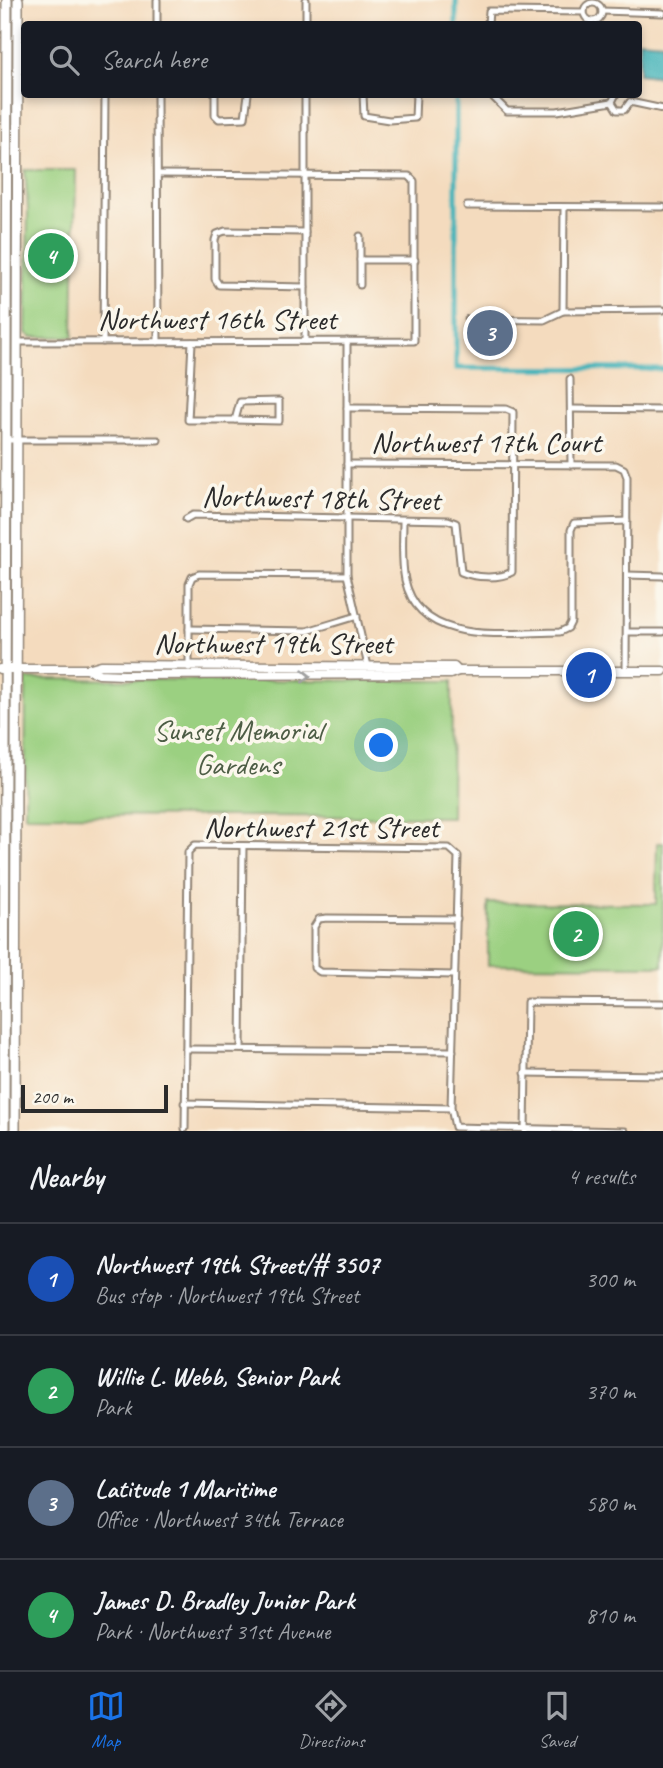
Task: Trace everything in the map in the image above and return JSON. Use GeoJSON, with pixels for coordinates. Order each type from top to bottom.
{"type":"FeatureCollection","features":[{"type":"Feature","properties":{"kind":"main road"},"geometry":{"type":"LineString","coordinates":[[7,0],[16,28],[19,342],[15,1131]]}},
{"type":"Feature","properties":{"kind":"main road"},"geometry":{"type":"LineString","coordinates":[[4,1131],[3,471],[7,440],[18,0]]}},
{"type":"Feature","properties":{"kind":"main road"},"geometry":{"type":"LineString","coordinates":[[8,329],[19,342]]}},
{"type":"Feature","properties":{"kind":"street"},"geometry":{"type":"LineString","coordinates":[[157,0],[157,21]]}},
{"type":"Feature","properties":{"kind":"street"},"geometry":{"type":"LineString","coordinates":[[306,0],[306,21]]}},
{"type":"Feature","properties":{"kind":"street"},"geometry":{"type":"LineString","coordinates":[[584,12],[587,6],[593,3],[599,5],[602,11]]}},
{"type":"Feature","properties":{"kind":"street"},"geometry":{"type":"LineString","coordinates":[[488,21],[489,11],[584,12],[593,20],[602,11],[663,13]]}},
{"type":"Feature","properties":{"kind":"street"},"geometry":{"type":"LineString","coordinates":[[103,342],[105,98]]}},
{"type":"Feature","properties":{"kind":"street"},"geometry":{"type":"LineString","coordinates":[[157,98],[158,342]]}},
{"type":"Feature","properties":{"kind":"street"},"geometry":{"type":"LineString","coordinates":[[215,98],[215,114],[219,119],[245,118],[248,98]]}},
{"type":"Feature","properties":{"kind":"street"},"geometry":{"type":"LineString","coordinates":[[305,98],[305,341]]}},
{"type":"Feature","properties":{"kind":"street"},"geometry":{"type":"LineString","coordinates":[[363,98],[364,116],[389,120],[415,118],[416,98]]}},
{"type":"Feature","properties":{"kind":"street"},"geometry":{"type":"LineString","coordinates":[[493,98],[498,106],[507,111],[557,111],[612,102]]}},
{"type":"Feature","properties":{"kind":"street"},"geometry":{"type":"LineString","coordinates":[[612,102],[614,98]]}},
{"type":"Feature","properties":{"kind":"street"},"geometry":{"type":"LineString","coordinates":[[628,98],[630,102],[663,109]]}},
{"type":"Feature","properties":{"kind":"street"},"geometry":{"type":"LineString","coordinates":[[612,102],[615,108],[621,111],[627,108],[630,102]]}},
{"type":"Feature","properties":{"kind":"street"},"geometry":{"type":"LineString","coordinates":[[158,174],[409,176],[414,181],[415,260],[360,260]]}},
{"type":"Feature","properties":{"kind":"street"},"geometry":{"type":"LineString","coordinates":[[467,206],[663,207]]}},
{"type":"Feature","properties":{"kind":"street"},"geometry":{"type":"LineString","coordinates":[[563,311],[564,208]]}},
{"type":"Feature","properties":{"kind":"street"},"geometry":{"type":"LineString","coordinates":[[305,232],[225,231],[217,234],[215,279],[219,285],[305,287]]}},
{"type":"Feature","properties":{"kind":"street"},"geometry":{"type":"LineString","coordinates":[[360,236],[360,285]]}},
{"type":"Feature","properties":{"kind":"street","name":"Northwest 16th Street"},"geometry":{"type":"LineString","coordinates":[[19,342],[414,341],[415,260]]}},
{"type":"Feature","properties":{"kind":"street"},"geometry":{"type":"LineString","coordinates":[[468,319],[544,320],[563,311],[663,310]]}},
{"type":"Feature","properties":{"kind":"street"},"geometry":{"type":"LineString","coordinates":[[347,341],[347,575],[368,666]]}},
{"type":"Feature","properties":{"kind":"street"},"geometry":{"type":"LineString","coordinates":[[192,342],[188,420],[279,421],[279,401],[240,402],[235,420]]}},
{"type":"Feature","properties":{"kind":"street"},"geometry":{"type":"LineString","coordinates":[[570,379],[571,465]]}},
{"type":"Feature","properties":{"kind":"street"},"geometry":{"type":"LineString","coordinates":[[347,408],[506,409],[513,412],[515,465]]}},
{"type":"Feature","properties":{"kind":"street"},"geometry":{"type":"LineString","coordinates":[[571,409],[663,410]]}},
{"type":"Feature","properties":{"kind":"street"},"geometry":{"type":"LineString","coordinates":[[7,440],[158,440]]}},
{"type":"Feature","properties":{"kind":"street","name":"Northwest 17th Court"},"geometry":{"type":"LineString","coordinates":[[347,464],[616,465],[624,469],[627,521]]}},
{"type":"Feature","properties":{"kind":"street","name":"Northwest 18th Street"},"geometry":{"type":"LineString","coordinates":[[186,519],[193,515],[448,520],[456,523],[461,572],[469,576],[505,576],[512,572],[515,465]]}},
{"type":"Feature","properties":{"kind":"street"},"geometry":{"type":"LineString","coordinates":[[3,520],[17,520]]}},
{"type":"Feature","properties":{"kind":"street"},"geometry":{"type":"LineString","coordinates":[[403,520],[403,565],[409,592],[419,608],[438,625],[461,632],[560,632],[568,628],[571,622],[571,530],[574,523],[627,521],[626,671]]}},
{"type":"Feature","properties":{"kind":"street"},"geometry":{"type":"LineString","coordinates":[[189,671],[189,584],[192,577],[199,574],[347,575]]}},
{"type":"Feature","properties":{"kind":"street"},"geometry":{"type":"LineString","coordinates":[[626,575],[663,576]]}},
{"type":"Feature","properties":{"kind":"street"},"geometry":{"type":"LineString","coordinates":[[189,629],[307,631],[322,629],[357,616]]}},
{"type":"Feature","properties":{"kind":"street"},"geometry":{"type":"LineString","coordinates":[[627,632],[663,632]]}},
{"type":"Feature","properties":{"kind":"street","name":"Northwest 19th Street"},"geometry":{"type":"LineString","coordinates":[[3,669],[87,669],[99,674],[368,666],[454,667],[458,671]]}},
{"type":"Feature","properties":{"kind":"street","name":"Northwest 19th Street"},"geometry":{"type":"LineString","coordinates":[[189,671],[387,675],[450,674],[458,671],[663,671]]}},
{"type":"Feature","properties":{"kind":"street"},"geometry":{"type":"LineString","coordinates":[[4,794],[18,794]]}},
{"type":"Feature","properties":{"kind":"street","name":"Northwest 21st Street"},"geometry":{"type":"LineString","coordinates":[[186,1049],[188,852],[195,845],[449,848],[458,856],[457,919]]}},
{"type":"Feature","properties":{"kind":"street"},"geometry":{"type":"LineString","coordinates":[[241,1049],[243,846]]}},
{"type":"Feature","properties":{"kind":"street"},"geometry":{"type":"LineString","coordinates":[[453,975],[325,974],[317,971],[314,927],[319,919],[457,919],[453,975],[451,1108],[456,1127],[625,1131]]}},
{"type":"Feature","properties":{"kind":"street"},"geometry":{"type":"LineString","coordinates":[[525,1130],[527,1002],[663,1003]]}},
{"type":"Feature","properties":{"kind":"street"},"geometry":{"type":"LineString","coordinates":[[185,1129],[186,1049],[453,1051]]}},
{"type":"Feature","properties":{"kind":"street"},"geometry":{"type":"LineString","coordinates":[[525,1073],[663,1075]]}},
{"type":"Feature","properties":{"kind":"street"},"geometry":{"type":"LineString","coordinates":[[2,1083],[16,1084]]}},
{"type":"Feature","properties":{"kind":"street"},"geometry":{"type":"LineString","coordinates":[[184,1103],[451,1108]]}},
{"type":"Feature","properties":{"kind":"green space"},"geometry":{"type":"Polygon","coordinates":[[[25,170],[76,170],[73,337],[31,337],[26,333],[28,210],[25,170]]]}},
{"type":"Feature","properties":{"kind":"green space","name":"Sunset Memorial Gardens"},"geometry":{"type":"Polygon","coordinates":[[[26,679],[452,681],[451,817],[25,815],[26,679]]]}},
{"type":"Feature","properties":{"kind":"green space"},"geometry":{"type":"Polygon","coordinates":[[[657,843],[663,843],[663,966],[488,965],[488,903],[656,904],[657,843]]]}},
{"type":"Feature","properties":{"kind":"water"},"geometry":{"type":"Polygon","coordinates":[[[642,40],[663,42],[663,77],[642,74],[642,40]]]}},
{"type":"Feature","properties":{"kind":"waterway"},"geometry":{"type":"LineString","coordinates":[[456,0],[456,21]]}},
{"type":"Feature","properties":{"kind":"waterway"},"geometry":{"type":"LineString","coordinates":[[456,98],[456,368],[663,369]]}},
{"type":"Feature","properties":{"kind":"place","name":"James D. Bradley Junior Park"},"geometry":{"type":"Point","coordinates":[51,256]}},
{"type":"Feature","properties":{"kind":"place","name":"Latitude 1 Maritime"},"geometry":{"type":"Point","coordinates":[490,333]}},
{"type":"Feature","properties":{"kind":"place","name":"Northwest 19th Street/# 3507"},"geometry":{"type":"Point","coordinates":[589,675]}},
{"type":"Feature","properties":{"kind":"place","name":"Willie L. Webb, Senior Park"},"geometry":{"type":"Point","coordinates":[576,934]}}]}
